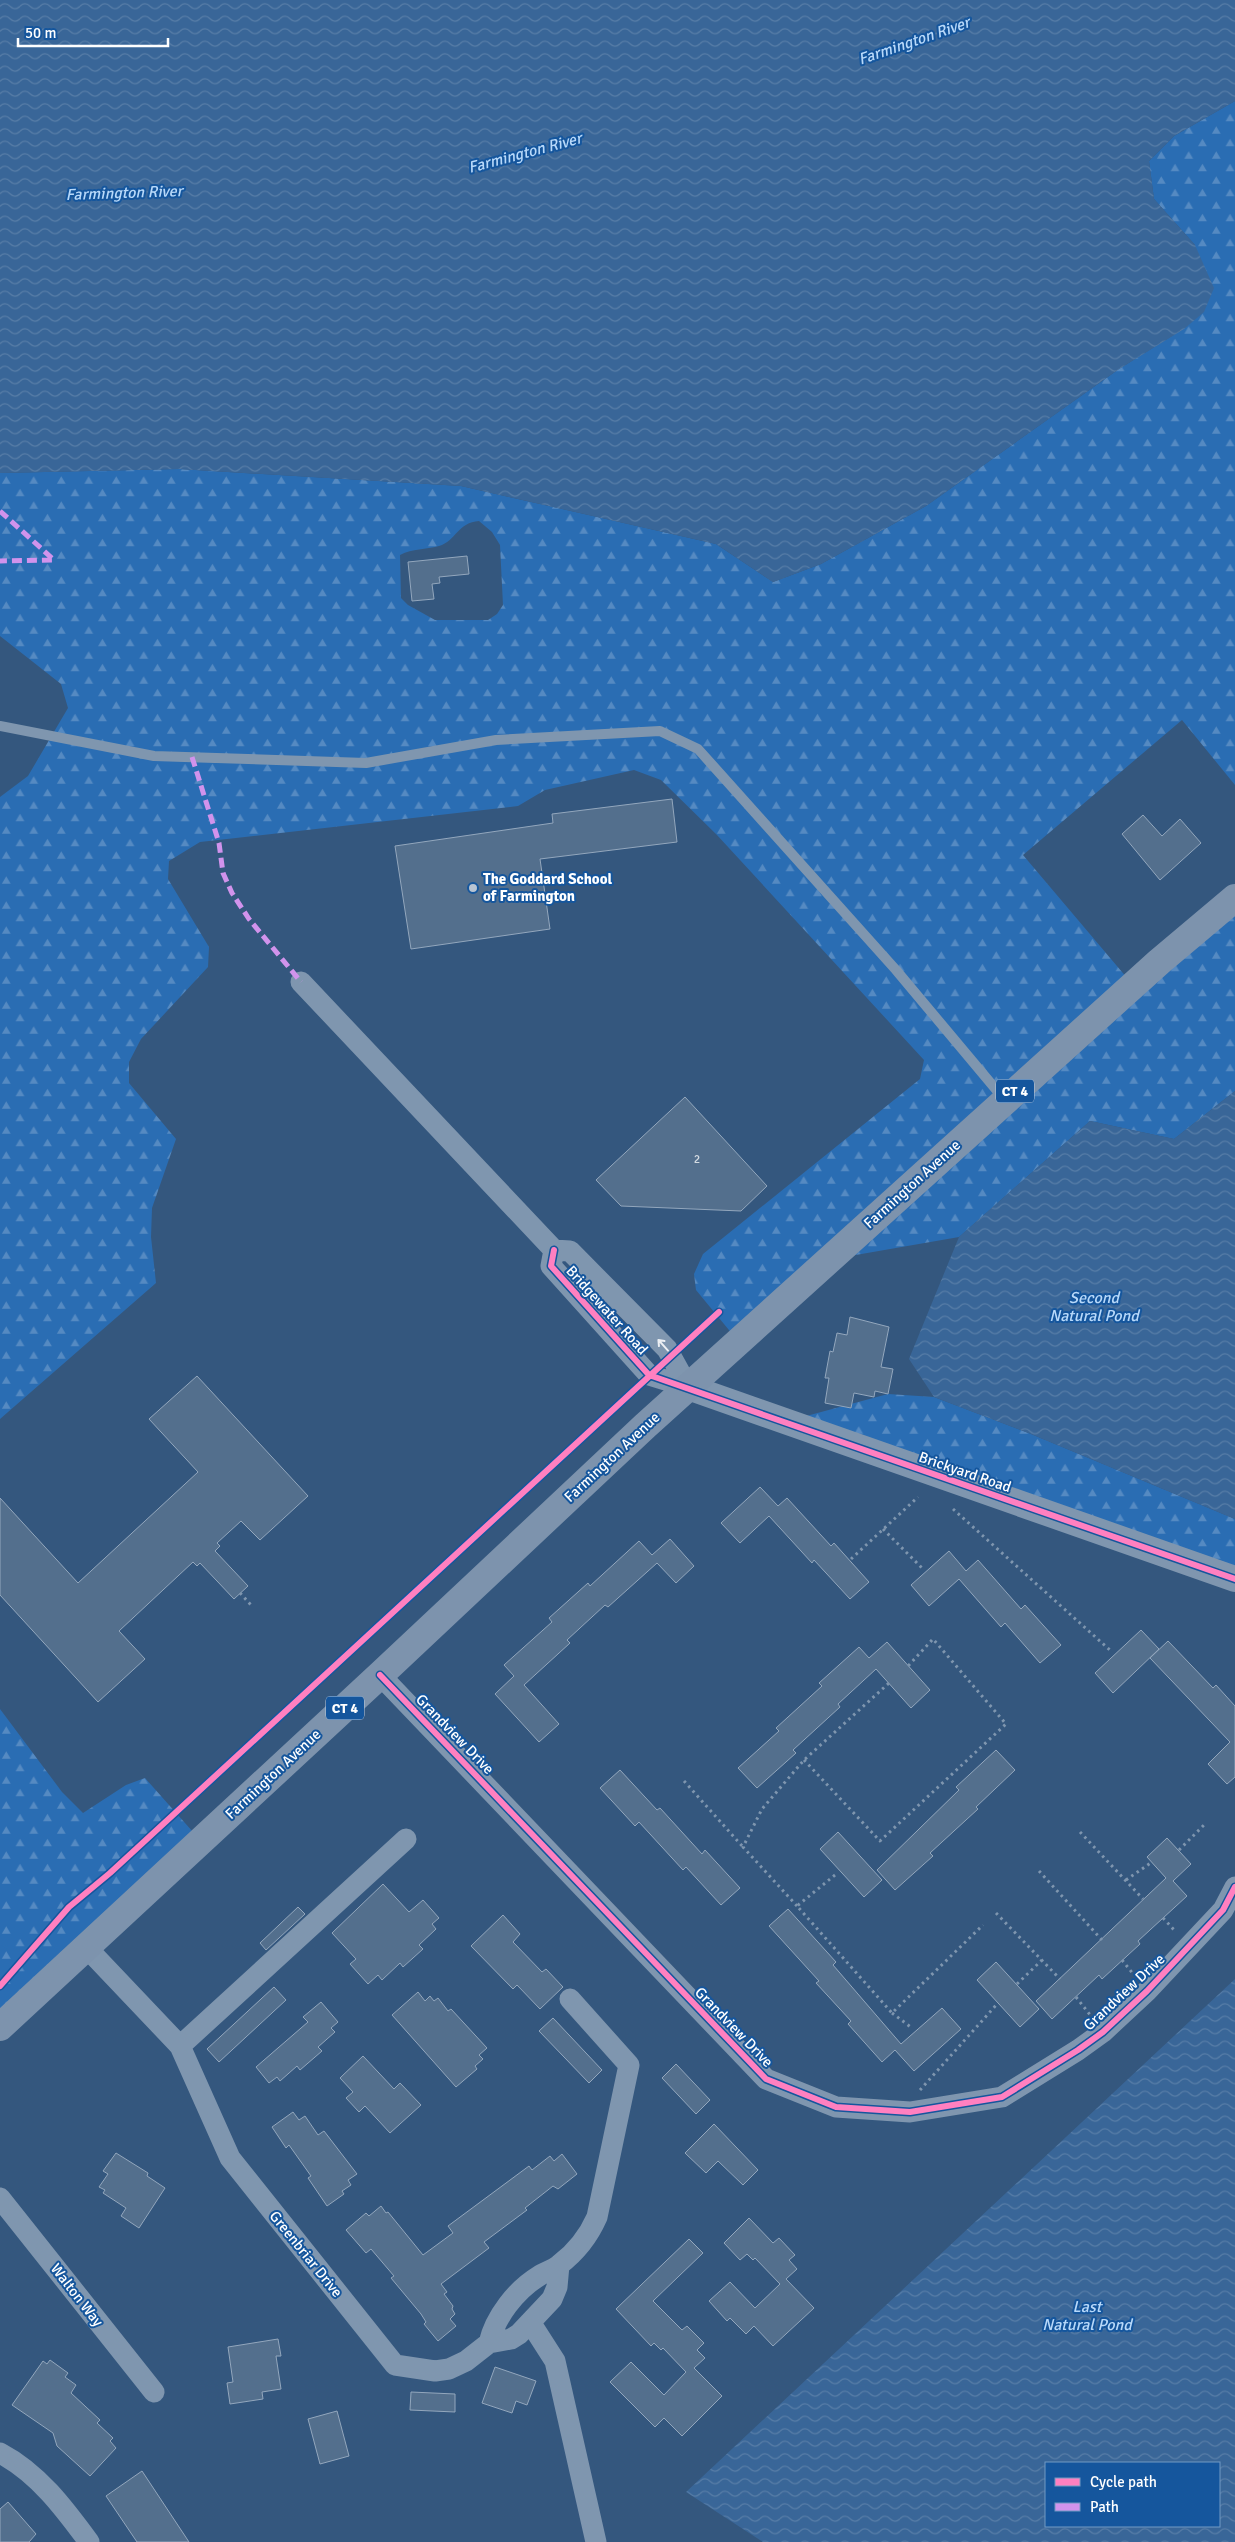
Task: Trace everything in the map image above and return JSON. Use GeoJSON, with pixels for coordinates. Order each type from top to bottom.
{"type":"FeatureCollection","features":[{"type":"Feature","properties":{"kind":"main road","name":"Farmington Avenue"},"geometry":{"type":"LineString","coordinates":[[0,2027],[688,1387],[1158,962],[1235,898]]}},
{"type":"Feature","properties":{"kind":"street","name":"Bridgewater Road"},"geometry":{"type":"LineString","coordinates":[[301,982],[554,1250],[570,1251],[667,1349],[688,1387]]}},
{"type":"Feature","properties":{"kind":"street","name":"Bridgewater Road"},"geometry":{"type":"LineString","coordinates":[[554,1250],[551,1266],[649,1375],[688,1387]]}},
{"type":"Feature","properties":{"kind":"street","name":"Brickyard Road"},"geometry":{"type":"LineString","coordinates":[[688,1387],[1235,1579]]}},
{"type":"Feature","properties":{"kind":"street","name":"Grandview Drive"},"geometry":{"type":"LineString","coordinates":[[380,1675],[766,2079],[836,2107],[910,2112],[1002,2097],[1078,2050],[1103,2032],[1171,1966],[1223,1910],[1235,1887]]}},
{"type":"Feature","properties":{"kind":"street"},"geometry":{"type":"LineString","coordinates":[[180,2046],[406,1840]]}},
{"type":"Feature","properties":{"kind":"street","name":"Greenbriar Drive"},"geometry":{"type":"LineString","coordinates":[[86,1947],[180,2046],[230,2158],[395,2365],[435,2371],[449,2370],[466,2361],[489,2343],[511,2339],[552,2299],[557,2288],[559,2265]]}},
{"type":"Feature","properties":{"kind":"street","name":"Greenbriar Drive"},"geometry":{"type":"LineString","coordinates":[[489,2343],[492,2329],[515,2297],[531,2281],[559,2265],[589,2234],[597,2217],[629,2065],[570,1999]]}},
{"type":"Feature","properties":{"kind":"street","name":"Walton Way"},"geometry":{"type":"LineString","coordinates":[[0,2198],[154,2392]]}},
{"type":"Feature","properties":{"kind":"street"},"geometry":{"type":"LineString","coordinates":[[530,2322],[555,2361],[596,2542]]}},
{"type":"Feature","properties":{"kind":"street"},"geometry":{"type":"LineString","coordinates":[[0,2453],[20,2464],[55,2498],[89,2542]]}},
{"type":"Feature","properties":{"kind":"lane"},"geometry":{"type":"LineString","coordinates":[[0,726],[154,756],[366,764],[496,740],[660,732],[698,749],[896,970],[1005,1100]]}},
{"type":"Feature","properties":{"kind":"path"},"geometry":{"type":"LineString","coordinates":[[851,1559],[918,1497]]}},
{"type":"Feature","properties":{"kind":"path"},"geometry":{"type":"LineString","coordinates":[[953,1509],[1111,1651]]}},
{"type":"Feature","properties":{"kind":"path"},"geometry":{"type":"LineString","coordinates":[[883,1529],[923,1569]]}},
{"type":"Feature","properties":{"kind":"path"},"geometry":{"type":"LineString","coordinates":[[240,1593],[251,1605]]}},
{"type":"Feature","properties":{"kind":"path"},"geometry":{"type":"LineString","coordinates":[[804,1760],[880,1841],[1006,1724],[933,1639],[908,1666]]}},
{"type":"Feature","properties":{"kind":"path"},"geometry":{"type":"LineString","coordinates":[[743,1847],[762,1809],[804,1760],[888,1683]]}},
{"type":"Feature","properties":{"kind":"path"},"geometry":{"type":"LineString","coordinates":[[684,1781],[892,2013],[912,2028]]}},
{"type":"Feature","properties":{"kind":"path"},"geometry":{"type":"LineString","coordinates":[[1179,1850],[1205,1824]]}},
{"type":"Feature","properties":{"kind":"path"},"geometry":{"type":"LineString","coordinates":[[1080,1832],[1143,1899]]}},
{"type":"Feature","properties":{"kind":"path"},"geometry":{"type":"LineString","coordinates":[[1126,1880],[1152,1862]]}},
{"type":"Feature","properties":{"kind":"path"},"geometry":{"type":"LineString","coordinates":[[1039,1871],[1102,1940]]}},
{"type":"Feature","properties":{"kind":"path"},"geometry":{"type":"LineString","coordinates":[[797,1906],[835,1875]]}},
{"type":"Feature","properties":{"kind":"path"},"geometry":{"type":"LineString","coordinates":[[996,1912],[1060,1979]]}},
{"type":"Feature","properties":{"kind":"path"},"geometry":{"type":"LineString","coordinates":[[892,2013],[967,1944],[983,1925]]}},
{"type":"Feature","properties":{"kind":"path"},"geometry":{"type":"LineString","coordinates":[[1017,1984],[1042,1960]]}},
{"type":"Feature","properties":{"kind":"path"},"geometry":{"type":"LineString","coordinates":[[901,2111],[998,2003]]}},
{"type":"Feature","properties":{"kind":"green space"},"geometry":{"type":"Polygon","coordinates":[[[1235,101],[1235,785],[1182,720],[1023,855],[1133,985],[1235,898],[1235,1091],[1174,1139],[1090,1121],[959,1237],[827,1260],[738,1341],[696,1290],[694,1274],[703,1254],[920,1079],[924,1060],[717,835],[661,780],[634,770],[545,790],[518,806],[200,842],[169,861],[168,879],[209,947],[208,967],[141,1039],[129,1062],[129,1083],[176,1139],[152,1208],[151,1237],[156,1283],[0,1419],[0,797],[28,776],[68,708],[61,684],[0,636],[0,473],[179,469],[461,486],[716,544],[773,582],[821,564],[926,506],[1119,369],[1183,329],[1195,245],[1154,199],[1149,161],[1174,136],[1235,101]],[[479,521],[472,522],[462,528],[445,544],[410,551],[400,555],[401,598],[408,605],[435,620],[488,620],[497,614],[503,605],[500,545],[492,532],[479,521]]]}},
{"type":"Feature","properties":{"kind":"green space"},"geometry":{"type":"Polygon","coordinates":[[[888,1394],[934,1397],[1031,1434],[1235,1519],[1235,1579],[784,1422],[888,1394]]]}},
{"type":"Feature","properties":{"kind":"green space"},"geometry":{"type":"Polygon","coordinates":[[[0,1709],[62,1792],[83,1813],[126,1785],[145,1778],[201,1841],[0,2027],[0,1709]]]}},
{"type":"Feature","properties":{"kind":"water","name":"Farmington River"},"geometry":{"type":"Polygon","coordinates":[[[0,0],[1235,0],[1235,101],[1174,136],[1149,161],[1154,199],[1195,245],[1214,288],[1204,312],[1184,329],[1119,369],[926,506],[821,564],[773,582],[716,544],[461,486],[179,469],[0,473],[0,0]]]}},
{"type":"Feature","properties":{"kind":"water","name":"Second Natural Pond"},"geometry":{"type":"Polygon","coordinates":[[[1235,1091],[1235,1519],[1031,1434],[934,1397],[909,1359],[959,1237],[1090,1121],[1174,1139],[1235,1091]]]}},
{"type":"Feature","properties":{"kind":"water","name":"Last Natural Pond"},"geometry":{"type":"Polygon","coordinates":[[[1235,1979],[1235,2542],[763,2542],[686,2492],[1235,1979]]]}},
{"type":"Feature","properties":{"kind":"building"},"geometry":{"type":"Polygon","coordinates":[[[467,556],[469,574],[439,577],[440,583],[432,584],[434,599],[412,601],[408,562],[467,556]]]}},
{"type":"Feature","properties":{"kind":"building","name":"The Goddard School of Farmington"},"geometry":{"type":"Polygon","coordinates":[[[672,799],[677,842],[540,859],[550,929],[411,949],[395,846],[553,823],[552,814],[672,799]]]}},
{"type":"Feature","properties":{"kind":"building"},"geometry":{"type":"Polygon","coordinates":[[[1143,815],[1162,836],[1180,819],[1201,843],[1160,880],[1122,834],[1143,815]]]}},
{"type":"Feature","properties":{"kind":"building"},"geometry":{"type":"Polygon","coordinates":[[[685,1097],[767,1186],[741,1211],[621,1206],[596,1180],[685,1097]]]}},
{"type":"Feature","properties":{"kind":"building"},"geometry":{"type":"Polygon","coordinates":[[[850,1317],[889,1327],[881,1367],[893,1369],[888,1394],[875,1391],[874,1397],[854,1393],[851,1408],[825,1403],[829,1378],[825,1378],[830,1351],[833,1352],[837,1333],[847,1335],[850,1317]]]}},
{"type":"Feature","properties":{"kind":"building"},"geometry":{"type":"Polygon","coordinates":[[[197,1376],[308,1496],[260,1540],[241,1521],[217,1543],[220,1546],[215,1551],[248,1586],[234,1599],[200,1563],[197,1566],[193,1562],[119,1631],[145,1659],[98,1702],[0,1595],[0,1498],[78,1583],[198,1472],[149,1419],[197,1376]]]}},
{"type":"Feature","properties":{"kind":"building"},"geometry":{"type":"Polygon","coordinates":[[[760,1487],[778,1506],[787,1498],[831,1546],[834,1543],[869,1582],[850,1599],[814,1560],[812,1563],[769,1516],[740,1543],[721,1523],[760,1487]]]}},
{"type":"Feature","properties":{"kind":"building"},"geometry":{"type":"Polygon","coordinates":[[[670,1539],[694,1566],[676,1583],[657,1563],[608,1607],[605,1605],[567,1640],[570,1643],[524,1685],[559,1724],[539,1742],[495,1694],[514,1676],[504,1665],[552,1622],[549,1618],[588,1583],[590,1586],[639,1541],[652,1555],[670,1539]]]}},
{"type":"Feature","properties":{"kind":"building"},"geometry":{"type":"Polygon","coordinates":[[[949,1551],[966,1571],[978,1560],[1021,1609],[1025,1605],[1061,1645],[1040,1663],[1005,1623],[1001,1627],[959,1579],[929,1606],[911,1585],[949,1551]]]}},
{"type":"Feature","properties":{"kind":"building"},"geometry":{"type":"Polygon","coordinates":[[[1141,1630],[1159,1649],[1113,1693],[1095,1673],[1141,1630]]]}},
{"type":"Feature","properties":{"kind":"building"},"geometry":{"type":"Polygon","coordinates":[[[1168,1641],[1213,1688],[1216,1685],[1235,1706],[1235,1777],[1227,1784],[1208,1764],[1230,1742],[1150,1658],[1168,1641]]]}},
{"type":"Feature","properties":{"kind":"building"},"geometry":{"type":"Polygon","coordinates":[[[887,1642],[930,1690],[911,1708],[876,1669],[838,1704],[840,1707],[793,1750],[796,1753],[757,1788],[738,1768],[779,1731],[776,1728],[822,1686],[819,1683],[859,1647],[869,1658],[887,1642]]]}},
{"type":"Feature","properties":{"kind":"building"},"geometry":{"type":"Polygon","coordinates":[[[996,1750],[1015,1770],[976,1807],[978,1809],[930,1853],[933,1856],[895,1890],[877,1870],[959,1790],[956,1787],[996,1750]]]}},
{"type":"Feature","properties":{"kind":"building"},"geometry":{"type":"Polygon","coordinates":[[[620,1770],[657,1810],[660,1808],[702,1854],[705,1850],[740,1888],[721,1905],[686,1867],[683,1870],[639,1822],[635,1826],[600,1788],[620,1770]]]}},
{"type":"Feature","properties":{"kind":"building"},"geometry":{"type":"Polygon","coordinates":[[[838,1832],[882,1880],[864,1897],[820,1849],[838,1832]]]}},
{"type":"Feature","properties":{"kind":"building"},"geometry":{"type":"Polygon","coordinates":[[[1167,1838],[1191,1864],[1173,1881],[1187,1896],[1138,1941],[1140,1944],[1102,1979],[1099,1975],[1052,2019],[1036,2001],[1166,1878],[1147,1857],[1167,1838]]]}},
{"type":"Feature","properties":{"kind":"building"},"geometry":{"type":"Polygon","coordinates":[[[383,1884],[409,1912],[423,1900],[439,1918],[432,1924],[436,1929],[419,1945],[423,1949],[403,1967],[400,1963],[382,1980],[378,1975],[368,1984],[350,1964],[356,1959],[332,1933],[383,1884]]]}},
{"type":"Feature","properties":{"kind":"building"},"geometry":{"type":"Polygon","coordinates":[[[298,1907],[305,1914],[266,1950],[260,1943],[298,1907]]]}},
{"type":"Feature","properties":{"kind":"building"},"geometry":{"type":"Polygon","coordinates":[[[788,1909],[836,1962],[833,1965],[901,2044],[942,2008],[961,2029],[914,2071],[895,2050],[882,2062],[848,2024],[851,2021],[816,1983],[819,1981],[769,1926],[788,1909]]]}},
{"type":"Feature","properties":{"kind":"building"},"geometry":{"type":"Polygon","coordinates":[[[503,1915],[520,1934],[513,1942],[542,1972],[546,1969],[563,1987],[540,2009],[517,1985],[513,1989],[471,1946],[503,1915]]]}},
{"type":"Feature","properties":{"kind":"building"},"geometry":{"type":"Polygon","coordinates":[[[996,1962],[1039,2009],[1020,2027],[977,1980],[996,1962]]]}},
{"type":"Feature","properties":{"kind":"building"},"geometry":{"type":"Polygon","coordinates":[[[274,1987],[286,2000],[219,2062],[207,2049],[274,1987]]]}},
{"type":"Feature","properties":{"kind":"building"},"geometry":{"type":"Polygon","coordinates":[[[418,1992],[425,2001],[430,1996],[434,2001],[438,1998],[448,2011],[451,2009],[487,2048],[479,2055],[483,2059],[475,2066],[477,2069],[456,2087],[392,2015],[418,1992]]]}},
{"type":"Feature","properties":{"kind":"building"},"geometry":{"type":"Polygon","coordinates":[[[321,2002],[338,2022],[331,2028],[335,2032],[318,2047],[322,2051],[300,2070],[297,2066],[280,2081],[277,2077],[269,2083],[256,2067],[308,2022],[303,2017],[321,2002]]]}},
{"type":"Feature","properties":{"kind":"building"},"geometry":{"type":"Polygon","coordinates":[[[553,2018],[602,2070],[589,2083],[539,2031],[553,2018]]]}},
{"type":"Feature","properties":{"kind":"building"},"geometry":{"type":"Polygon","coordinates":[[[363,2056],[394,2089],[400,2083],[421,2105],[390,2133],[365,2106],[359,2112],[346,2098],[353,2092],[340,2078],[363,2056]]]}},
{"type":"Feature","properties":{"kind":"building"},"geometry":{"type":"Polygon","coordinates":[[[676,2064],[710,2100],[696,2114],[662,2078],[676,2064]]]}},
{"type":"Feature","properties":{"kind":"building"},"geometry":{"type":"Polygon","coordinates":[[[293,2112],[299,2120],[305,2116],[318,2135],[324,2131],[357,2174],[348,2180],[351,2185],[342,2191],[344,2194],[327,2206],[308,2178],[311,2176],[289,2145],[286,2148],[272,2127],[293,2112]]]}},
{"type":"Feature","properties":{"kind":"building"},"geometry":{"type":"Polygon","coordinates":[[[714,2124],[758,2170],[743,2185],[718,2161],[706,2173],[685,2153],[714,2124]]]}},
{"type":"Feature","properties":{"kind":"building"},"geometry":{"type":"Polygon","coordinates":[[[116,2153],[148,2173],[147,2176],[165,2188],[139,2228],[121,2216],[126,2208],[103,2193],[105,2190],[99,2187],[108,2174],[103,2171],[116,2153]]]}},
{"type":"Feature","properties":{"kind":"building"},"geometry":{"type":"Polygon","coordinates":[[[562,2154],[577,2174],[558,2189],[553,2186],[525,2208],[527,2210],[484,2242],[489,2248],[441,2284],[447,2292],[444,2294],[453,2306],[452,2309],[455,2314],[450,2319],[456,2326],[438,2341],[424,2324],[426,2322],[421,2314],[391,2278],[394,2276],[371,2249],[366,2253],[346,2230],[366,2213],[369,2216],[381,2206],[423,2255],[453,2233],[448,2226],[529,2166],[532,2170],[550,2156],[554,2161],[562,2154]]]}},
{"type":"Feature","properties":{"kind":"building"},"geometry":{"type":"Polygon","coordinates":[[[749,2218],[773,2243],[779,2238],[795,2255],[789,2260],[797,2269],[786,2279],[814,2308],[773,2346],[754,2326],[746,2334],[730,2318],[727,2321],[709,2301],[730,2282],[755,2308],[780,2284],[755,2258],[753,2260],[747,2254],[740,2260],[724,2243],[749,2218]]]}},
{"type":"Feature","properties":{"kind":"building"},"geometry":{"type":"Polygon","coordinates":[[[689,2239],[703,2253],[653,2301],[682,2330],[687,2326],[704,2343],[697,2350],[705,2358],[694,2368],[722,2396],[682,2436],[664,2418],[655,2427],[610,2382],[631,2362],[664,2395],[686,2372],[663,2348],[661,2350],[654,2343],[651,2346],[616,2309],[689,2239]]]}},
{"type":"Feature","properties":{"kind":"building"},"geometry":{"type":"Polygon","coordinates":[[[278,2339],[281,2356],[276,2356],[281,2389],[262,2392],[263,2399],[230,2404],[227,2383],[233,2382],[228,2347],[278,2339]]]}},
{"type":"Feature","properties":{"kind":"building"},"geometry":{"type":"Polygon","coordinates":[[[50,2360],[68,2373],[65,2377],[76,2385],[71,2393],[100,2420],[97,2423],[113,2438],[110,2441],[116,2448],[90,2476],[57,2446],[53,2433],[12,2405],[43,2361],[47,2364],[50,2360]]]}},
{"type":"Feature","properties":{"kind":"building"},"geometry":{"type":"Polygon","coordinates":[[[495,2367],[536,2381],[527,2405],[516,2401],[512,2413],[482,2403],[495,2367]]]}},
{"type":"Feature","properties":{"kind":"building"},"geometry":{"type":"Polygon","coordinates":[[[411,2392],[455,2394],[455,2412],[410,2410],[411,2392]]]}},
{"type":"Feature","properties":{"kind":"building"},"geometry":{"type":"Polygon","coordinates":[[[337,2411],[349,2456],[320,2464],[308,2419],[337,2411]]]}},
{"type":"Feature","properties":{"kind":"building"},"geometry":{"type":"Polygon","coordinates":[[[142,2471],[189,2542],[137,2542],[106,2496],[142,2471]]]}},
{"type":"Feature","properties":{"kind":"building"},"geometry":{"type":"Polygon","coordinates":[[[8,2502],[36,2534],[29,2542],[0,2542],[0,2509],[8,2502]]]}},
{"type":"Feature","properties":{"kind":"marked path"},"geometry":{"type":"LineString","coordinates":[[0,511],[54,560],[0,561]]}},
{"type":"Feature","properties":{"kind":"marked path"},"geometry":{"type":"LineString","coordinates":[[192,757],[219,843],[223,873],[232,893],[249,919],[301,982]]}},
{"type":"Feature","properties":{"kind":"cycle path"},"geometry":{"type":"LineString","coordinates":[[554,1250],[551,1266],[649,1375],[1235,1579]]}},
{"type":"Feature","properties":{"kind":"cycle path"},"geometry":{"type":"LineString","coordinates":[[0,1986],[69,1907],[110,1873],[719,1312]]}},
{"type":"Feature","properties":{"kind":"cycle path"},"geometry":{"type":"LineString","coordinates":[[380,1675],[766,2079],[836,2107],[910,2112],[1002,2097],[1078,2050],[1103,2032],[1147,1991],[1223,1910],[1235,1887]]}},
{"type":"Feature","properties":{"kind":"place","name":"The Goddard School of Farmington"},"geometry":{"type":"Point","coordinates":[473,888]}}]}
